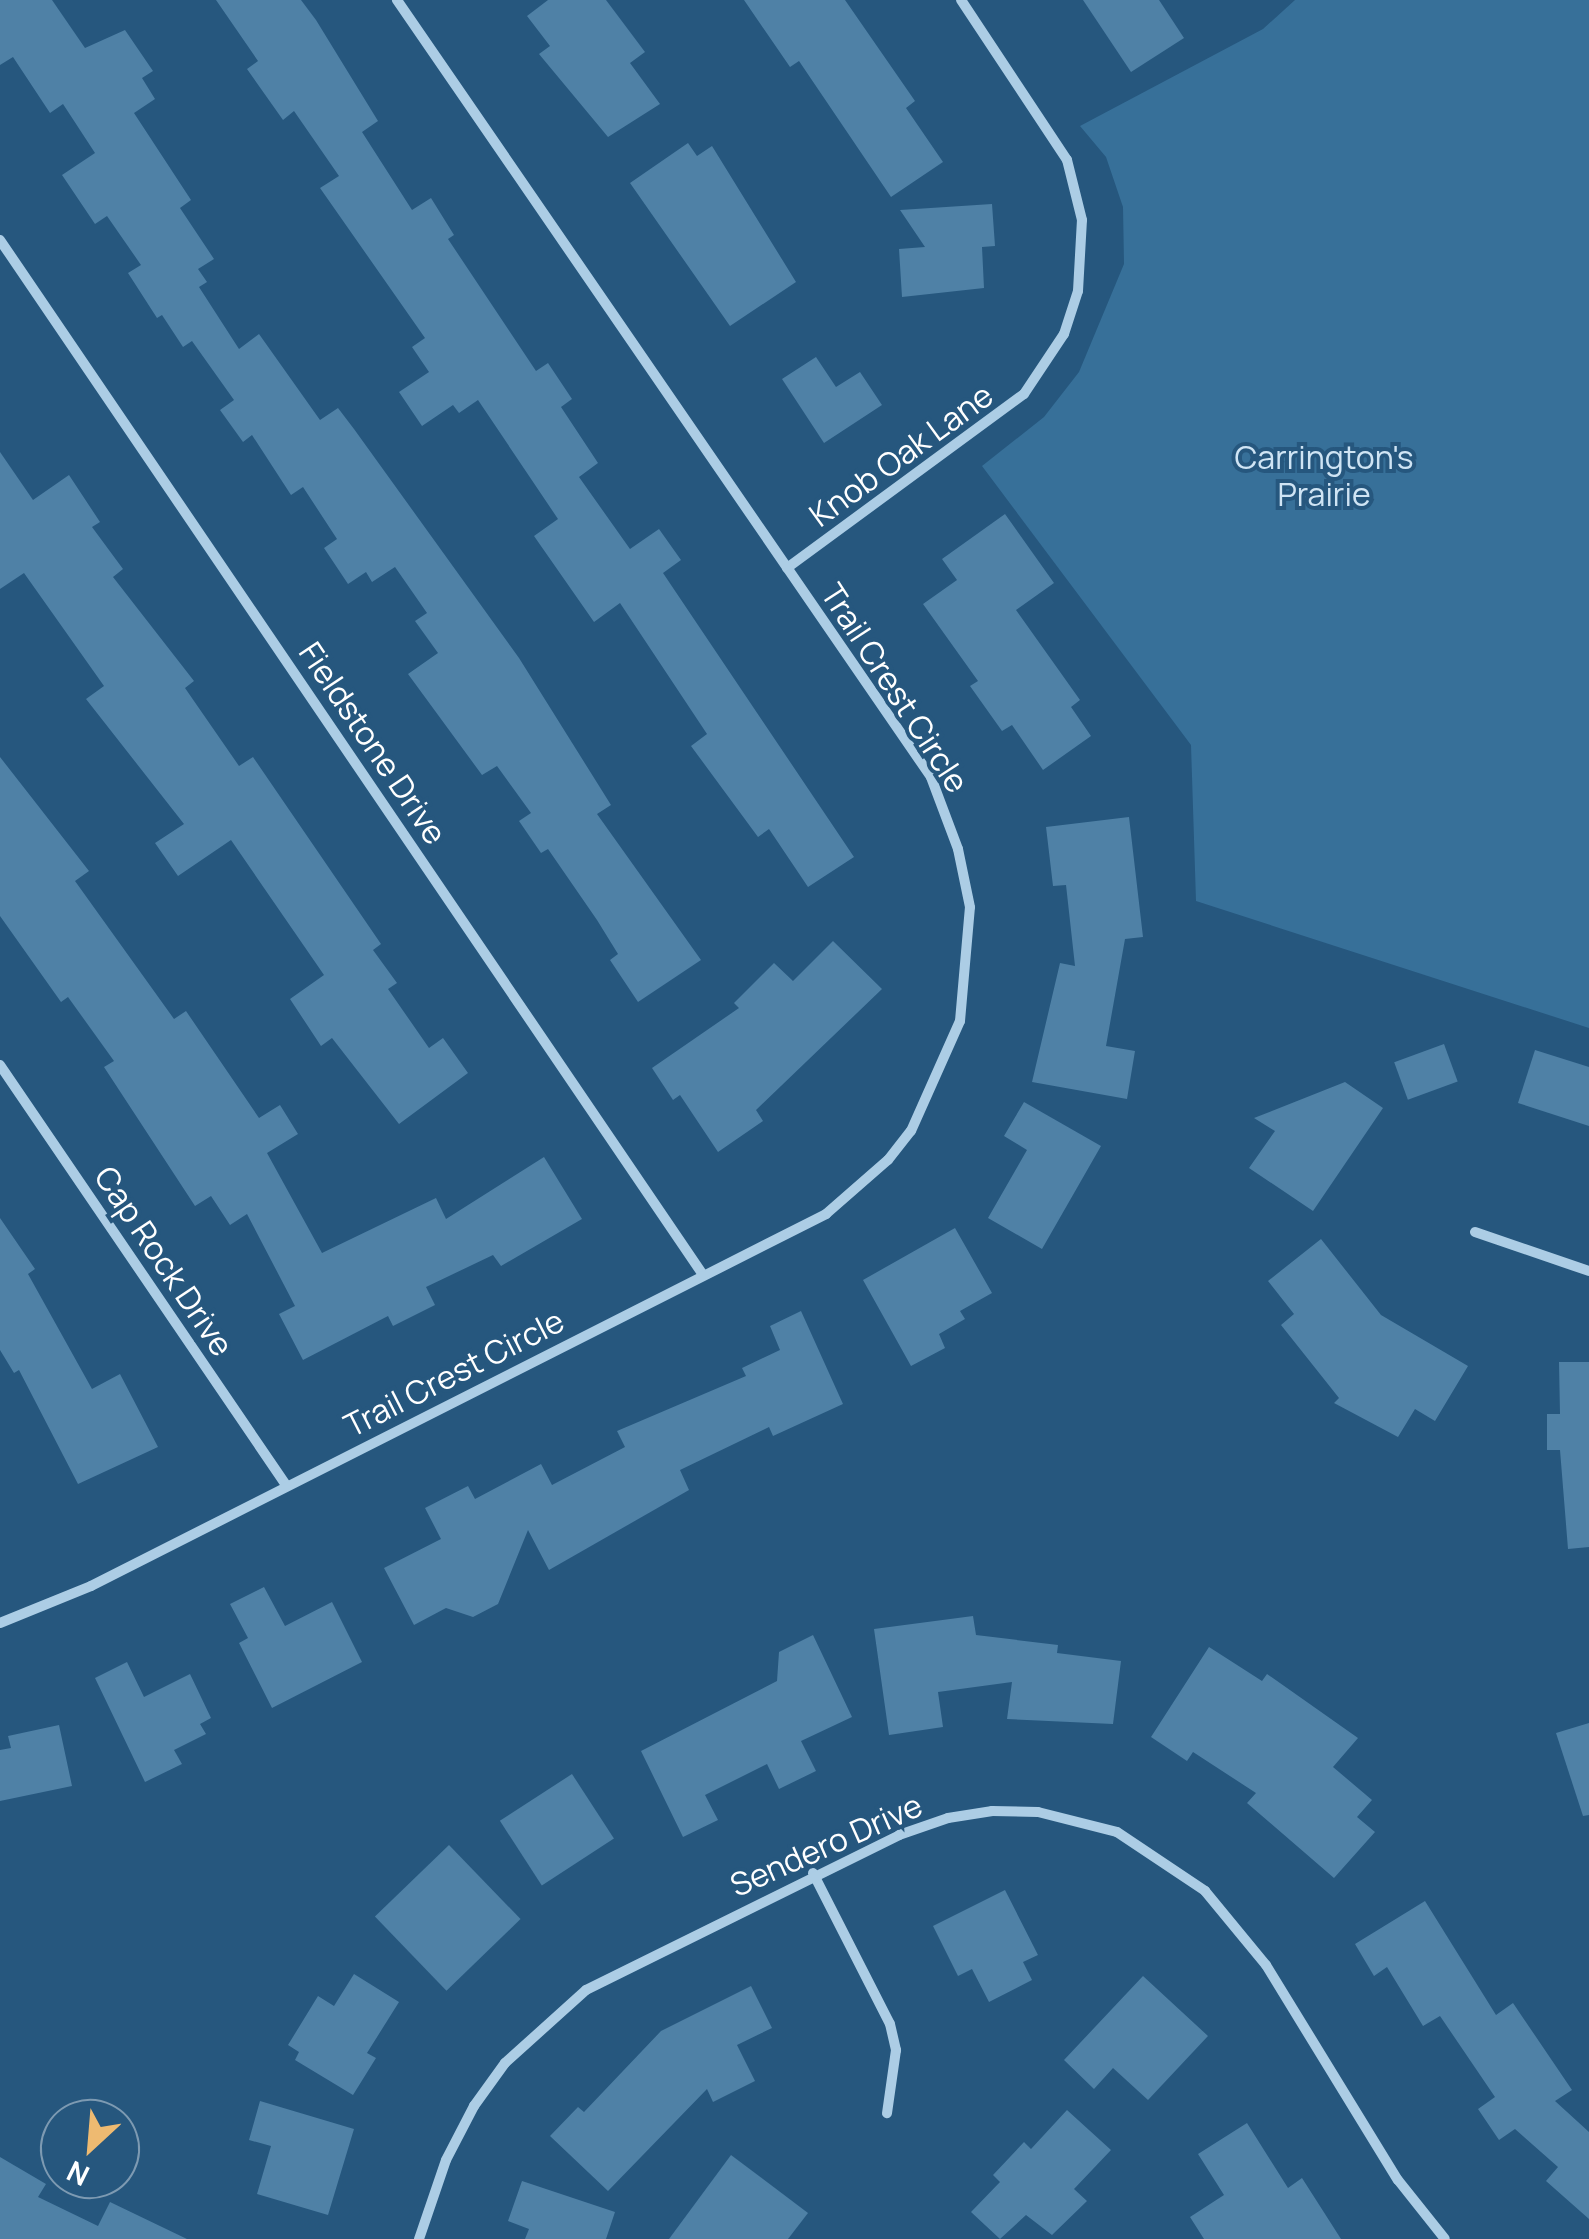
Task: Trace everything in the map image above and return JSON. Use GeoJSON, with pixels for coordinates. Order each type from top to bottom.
{"type":"FeatureCollection","features":[{"type":"Feature","properties":{"kind":"street","name":"Trail Crest Circle"},"geometry":{"type":"LineString","coordinates":[[0,1623],[91,1586],[826,1214],[888,1160],[930,1098],[968,986],[970,907],[946,808],[932,778],[398,0]]}},
{"type":"Feature","properties":{"kind":"street","name":"Knob Oak Lane"},"geometry":{"type":"LineString","coordinates":[[788,568],[1024,394],[1064,334],[1078,291],[1082,220],[1066,160],[961,0]]}},
{"type":"Feature","properties":{"kind":"street","name":"Fieldstone Drive"},"geometry":{"type":"LineString","coordinates":[[0,240],[704,1275]]}},
{"type":"Feature","properties":{"kind":"street","name":"Cap Rock Drive"},"geometry":{"type":"LineString","coordinates":[[0,1066],[286,1485]]}},
{"type":"Feature","properties":{"kind":"street"},"geometry":{"type":"LineString","coordinates":[[1475,1232],[1589,1270]]}},
{"type":"Feature","properties":{"kind":"street","name":"Sendero Drive"},"geometry":{"type":"LineString","coordinates":[[419,2239],[446,2160],[474,2106],[541,2028],[586,1990],[814,1873],[948,1818],[992,1812],[1083,1821],[1146,1848],[1236,1924],[1398,2180],[1446,2239]]}},
{"type":"Feature","properties":{"kind":"street"},"geometry":{"type":"LineString","coordinates":[[814,1873],[890,2024],[896,2050],[887,2113]]}},
{"type":"Feature","properties":{"kind":"green space","name":"Carrington's Prairie"},"geometry":{"type":"Polygon","coordinates":[[[1295,0],[1589,0],[1589,1028],[1196,901],[1191,745],[982,466],[1044,417],[1079,372],[1124,264],[1123,207],[1106,157],[1080,126],[1263,29],[1295,0]]]}},
{"type":"Feature","properties":{"kind":"building"},"geometry":{"type":"Polygon","coordinates":[[[0,0],[52,0],[85,48],[125,30],[153,71],[142,78],[155,99],[134,113],[191,200],[180,208],[214,259],[198,269],[207,282],[199,287],[239,349],[259,334],[320,420],[338,408],[354,429],[519,658],[611,805],[597,814],[701,960],[638,1002],[610,960],[618,954],[597,920],[548,849],[541,853],[519,821],[531,813],[497,766],[482,775],[408,674],[438,653],[415,621],[427,613],[395,567],[372,582],[366,572],[348,584],[324,548],[337,539],[303,487],[291,495],[252,435],[243,442],[220,410],[234,400],[192,341],[183,347],[162,315],[157,318],[128,273],[141,265],[107,216],[95,224],[62,175],[95,153],[63,104],[50,113],[13,57],[0,65],[0,0]]]}},
{"type":"Feature","properties":{"kind":"building"},"geometry":{"type":"Polygon","coordinates":[[[216,0],[301,0],[316,20],[378,121],[362,132],[412,210],[431,198],[454,235],[448,239],[536,371],[548,363],[572,399],[561,407],[598,463],[579,477],[630,549],[659,529],[681,560],[663,573],[854,857],[808,887],[769,829],[758,837],[691,746],[707,734],[620,603],[594,622],[534,536],[558,519],[478,400],[459,413],[453,405],[422,426],[399,392],[429,372],[412,347],[425,338],[320,188],[339,176],[294,111],[283,120],[247,69],[258,61],[216,0]]]}},
{"type":"Feature","properties":{"kind":"building"},"geometry":{"type":"Polygon","coordinates":[[[548,0],[606,0],[645,52],[630,63],[660,104],[608,137],[539,54],[550,46],[527,16],[548,0]]]}},
{"type":"Feature","properties":{"kind":"building"},"geometry":{"type":"Polygon","coordinates":[[[744,0],[845,0],[915,101],[906,108],[943,162],[891,197],[799,61],[790,67],[744,0]]]}},
{"type":"Feature","properties":{"kind":"building"},"geometry":{"type":"Polygon","coordinates":[[[1083,0],[1159,0],[1184,38],[1131,72],[1083,0]]]}},
{"type":"Feature","properties":{"kind":"building"},"geometry":{"type":"Polygon","coordinates":[[[688,143],[697,156],[712,146],[796,282],[730,326],[630,183],[688,143]]]}},
{"type":"Feature","properties":{"kind":"building"},"geometry":{"type":"Polygon","coordinates":[[[992,204],[995,246],[982,247],[984,288],[902,297],[899,249],[925,247],[900,210],[992,204]]]}},
{"type":"Feature","properties":{"kind":"building"},"geometry":{"type":"Polygon","coordinates":[[[816,357],[836,387],[860,372],[882,405],[824,443],[782,379],[816,357]]]}},
{"type":"Feature","properties":{"kind":"building"},"geometry":{"type":"Polygon","coordinates":[[[0,452],[33,500],[69,475],[100,522],[92,527],[123,569],[113,577],[194,681],[185,688],[239,766],[253,757],[381,944],[373,950],[397,983],[388,989],[429,1048],[443,1038],[468,1073],[399,1124],[332,1038],[321,1046],[290,999],[324,975],[231,840],[178,876],[155,843],[184,824],[86,699],[104,686],[24,573],[0,589],[0,452]]]}},
{"type":"Feature","properties":{"kind":"building"},"geometry":{"type":"Polygon","coordinates":[[[1005,514],[1054,583],[1016,610],[1080,700],[1071,707],[1091,736],[1043,770],[1012,725],[1002,731],[970,686],[978,681],[923,604],[957,580],[942,559],[1005,514]]]}},
{"type":"Feature","properties":{"kind":"building"},"geometry":{"type":"Polygon","coordinates":[[[0,757],[89,871],[75,881],[174,1019],[186,1011],[259,1118],[280,1105],[298,1134],[267,1153],[322,1253],[436,1198],[446,1219],[544,1157],[582,1219],[501,1266],[493,1255],[426,1287],[435,1305],[393,1326],[388,1316],[303,1360],[279,1314],[295,1306],[247,1214],[230,1225],[211,1196],[195,1206],[104,1067],[114,1061],[68,997],[61,1002],[0,916],[0,757]]]}},
{"type":"Feature","properties":{"kind":"building"},"geometry":{"type":"Polygon","coordinates":[[[1129,817],[1143,937],[1125,939],[1106,1046],[1135,1051],[1127,1099],[1032,1082],[1060,963],[1075,966],[1066,885],[1053,886],[1046,827],[1129,817]]]}},
{"type":"Feature","properties":{"kind":"building"},"geometry":{"type":"Polygon","coordinates":[[[833,941],[882,989],[756,1110],[763,1121],[718,1152],[680,1095],[673,1100],[652,1068],[739,1008],[734,1003],[774,963],[793,981],[833,941]]]}},
{"type":"Feature","properties":{"kind":"building"},"geometry":{"type":"Polygon","coordinates":[[[1444,1044],[1458,1082],[1408,1100],[1394,1062],[1444,1044]]]}},
{"type":"Feature","properties":{"kind":"building"},"geometry":{"type":"Polygon","coordinates":[[[1535,1050],[1589,1067],[1589,1126],[1518,1103],[1535,1050]]]}},
{"type":"Feature","properties":{"kind":"building"},"geometry":{"type":"Polygon","coordinates":[[[1345,1082],[1383,1108],[1313,1211],[1249,1168],[1275,1131],[1254,1118],[1345,1082]]]}},
{"type":"Feature","properties":{"kind":"building"},"geometry":{"type":"Polygon","coordinates":[[[1024,1102],[1101,1146],[1042,1249],[988,1218],[1027,1150],[1004,1136],[1024,1102]]]}},
{"type":"Feature","properties":{"kind":"building"},"geometry":{"type":"Polygon","coordinates":[[[0,1218],[35,1269],[28,1274],[92,1389],[120,1374],[158,1447],[78,1484],[19,1370],[14,1373],[0,1350],[0,1218]]]}},
{"type":"Feature","properties":{"kind":"building"},"geometry":{"type":"Polygon","coordinates":[[[955,1228],[992,1293],[960,1311],[965,1319],[939,1334],[945,1348],[911,1366],[863,1280],[955,1228]]]}},
{"type":"Feature","properties":{"kind":"building"},"geometry":{"type":"Polygon","coordinates":[[[1321,1239],[1381,1315],[1468,1366],[1435,1421],[1415,1409],[1398,1437],[1334,1403],[1339,1398],[1281,1325],[1294,1314],[1268,1281],[1321,1239]]]}},
{"type":"Feature","properties":{"kind":"building"},"geometry":{"type":"Polygon","coordinates":[[[801,1311],[843,1404],[773,1436],[769,1427],[680,1470],[689,1490],[549,1570],[528,1530],[498,1604],[473,1617],[446,1608],[414,1625],[384,1568],[441,1539],[425,1508],[468,1486],[475,1499],[541,1464],[552,1485],[625,1447],[617,1431],[746,1376],[742,1368],[780,1350],[770,1326],[801,1311]]]}},
{"type":"Feature","properties":{"kind":"building"},"geometry":{"type":"Polygon","coordinates":[[[1559,1362],[1589,1362],[1589,1547],[1568,1549],[1560,1450],[1547,1450],[1547,1414],[1560,1414],[1559,1362]]]}},
{"type":"Feature","properties":{"kind":"building"},"geometry":{"type":"Polygon","coordinates":[[[264,1587],[285,1626],[332,1602],[362,1662],[272,1708],[239,1643],[248,1638],[230,1604],[264,1587]]]}},
{"type":"Feature","properties":{"kind":"building"},"geometry":{"type":"Polygon","coordinates":[[[973,1616],[976,1635],[1058,1645],[1057,1653],[1121,1661],[1113,1724],[1007,1719],[1012,1682],[938,1692],[943,1727],[889,1735],[874,1629],[973,1616]]]}},
{"type":"Feature","properties":{"kind":"building"},"geometry":{"type":"Polygon","coordinates":[[[813,1635],[852,1717],[801,1741],[816,1771],[779,1789],[767,1764],[705,1795],[718,1820],[683,1837],[641,1751],[777,1681],[779,1652],[813,1635]]]}},
{"type":"Feature","properties":{"kind":"building"},"geometry":{"type":"Polygon","coordinates":[[[1209,1647],[1262,1681],[1267,1674],[1358,1738],[1333,1767],[1372,1800],[1357,1817],[1375,1832],[1334,1878],[1247,1803],[1256,1793],[1193,1752],[1187,1761],[1151,1737],[1209,1647]]]}},
{"type":"Feature","properties":{"kind":"building"},"geometry":{"type":"Polygon","coordinates":[[[127,1662],[144,1697],[190,1674],[211,1718],[200,1724],[206,1734],[174,1750],[182,1764],[145,1782],[95,1678],[127,1662]]]}},
{"type":"Feature","properties":{"kind":"building"},"geometry":{"type":"Polygon","coordinates":[[[1589,1723],[1589,1815],[1583,1816],[1556,1733],[1589,1723]]]}},
{"type":"Feature","properties":{"kind":"building"},"geometry":{"type":"Polygon","coordinates":[[[59,1725],[72,1786],[0,1801],[0,1750],[11,1748],[8,1736],[59,1725]]]}},
{"type":"Feature","properties":{"kind":"building"},"geometry":{"type":"Polygon","coordinates":[[[572,1774],[614,1839],[542,1885],[500,1821],[572,1774]]]}},
{"type":"Feature","properties":{"kind":"building"},"geometry":{"type":"Polygon","coordinates":[[[449,1845],[521,1919],[446,1991],[375,1917],[449,1845]]]}},
{"type":"Feature","properties":{"kind":"building"},"geometry":{"type":"Polygon","coordinates":[[[1005,1890],[1038,1955],[1023,1962],[1032,1980],[989,2002],[972,1969],[958,1976],[933,1926],[1005,1890]]]}},
{"type":"Feature","properties":{"kind":"building"},"geometry":{"type":"Polygon","coordinates":[[[1425,1901],[1496,2015],[1513,2003],[1572,2090],[1555,2101],[1589,2132],[1589,2219],[1546,2181],[1558,2167],[1515,2129],[1499,2140],[1478,2109],[1495,2097],[1440,2016],[1423,2026],[1387,1967],[1374,1976],[1355,1944],[1425,1901]]]}},
{"type":"Feature","properties":{"kind":"building"},"geometry":{"type":"Polygon","coordinates":[[[354,1974],[399,2002],[367,2053],[376,2058],[353,2095],[295,2060],[299,2052],[288,2045],[318,1996],[334,2006],[354,1974]]]}},
{"type":"Feature","properties":{"kind":"building"},"geometry":{"type":"Polygon","coordinates":[[[1143,1976],[1208,2036],[1148,2100],[1113,2068],[1094,2089],[1064,2060],[1143,1976]]]}},
{"type":"Feature","properties":{"kind":"building"},"geometry":{"type":"Polygon","coordinates":[[[751,1986],[772,2028],[737,2045],[755,2081],[713,2102],[707,2089],[608,2191],[550,2136],[578,2107],[584,2112],[661,2031],[751,1986]]]}},
{"type":"Feature","properties":{"kind":"building"},"geometry":{"type":"Polygon","coordinates":[[[260,2101],[354,2129],[328,2215],[257,2194],[271,2146],[249,2140],[260,2101]]]}},
{"type":"Feature","properties":{"kind":"building"},"geometry":{"type":"Polygon","coordinates":[[[1067,2110],[1111,2150],[1074,2189],[1087,2201],[1052,2235],[1026,2215],[1000,2239],[971,2212],[1000,2182],[993,2175],[1024,2142],[1031,2149],[1067,2110]]]}},
{"type":"Feature","properties":{"kind":"building"},"geometry":{"type":"Polygon","coordinates":[[[1247,2123],[1288,2188],[1302,2178],[1341,2239],[1204,2239],[1190,2217],[1224,2195],[1198,2154],[1247,2123]]]}},
{"type":"Feature","properties":{"kind":"building"},"geometry":{"type":"Polygon","coordinates":[[[731,2155],[808,2213],[788,2239],[669,2239],[731,2155]]]}},
{"type":"Feature","properties":{"kind":"building"},"geometry":{"type":"Polygon","coordinates":[[[0,2157],[40,2180],[40,2199],[98,2226],[110,2202],[187,2239],[0,2239],[0,2157]]]}},
{"type":"Feature","properties":{"kind":"building"},"geometry":{"type":"Polygon","coordinates":[[[522,2181],[615,2212],[606,2239],[525,2239],[529,2229],[508,2221],[522,2181]]]}}]}
